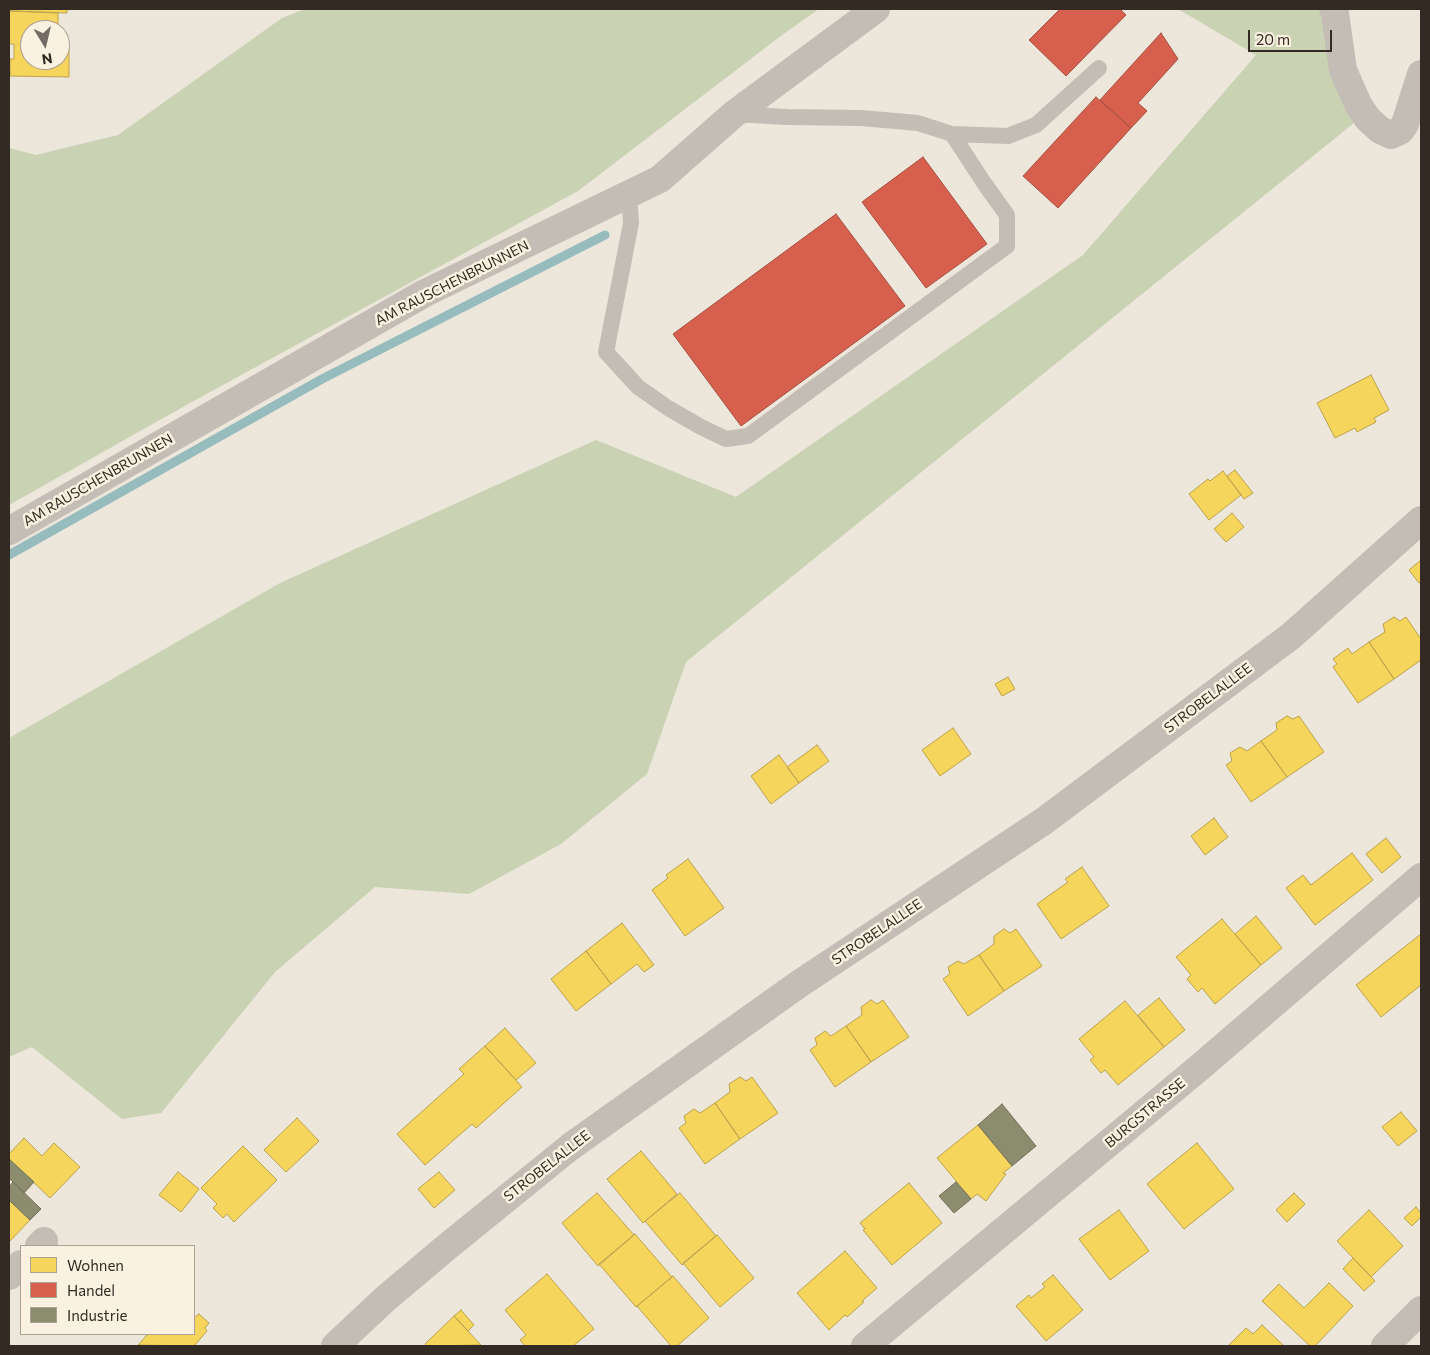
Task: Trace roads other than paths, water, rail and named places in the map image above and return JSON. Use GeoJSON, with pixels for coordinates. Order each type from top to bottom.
{"type":"FeatureCollection","features":[{"type":"Feature","properties":{"kind":"street","name":"AM RAUSCHENBRUNNEN"},"geometry":{"type":"LineString","coordinates":[[9,532],[425,293],[660,179],[734,114],[876,9]]}},
{"type":"Feature","properties":{"kind":"street"},"geometry":{"type":"LineString","coordinates":[[1333,9],[1343,70],[1359,106],[1368,119],[1380,130],[1391,135],[1400,131],[1405,124],[1421,74]]}},
{"type":"Feature","properties":{"kind":"street","name":"STROBELALLEE"},"geometry":{"type":"LineString","coordinates":[[335,1346],[385,1299],[570,1147],[799,984],[1044,821],[1291,636],[1421,520]]}},
{"type":"Feature","properties":{"kind":"street","name":"BURGSTRASSE"},"geometry":{"type":"LineString","coordinates":[[865,1346],[1193,1073],[1421,877]]}},
{"type":"Feature","properties":{"kind":"street"},"geometry":{"type":"LineString","coordinates":[[9,1276],[20,1265]]}},
{"type":"Feature","properties":{"kind":"street"},"geometry":{"type":"LineString","coordinates":[[1385,1346],[1421,1310]]}},
{"type":"Feature","properties":{"kind":"lane"},"geometry":{"type":"LineString","coordinates":[[734,114],[786,118],[861,118],[918,123],[952,134],[1008,136],[1036,125],[1099,68]]}},
{"type":"Feature","properties":{"kind":"lane"},"geometry":{"type":"LineString","coordinates":[[630,194],[631,223],[606,352],[638,387],[701,428],[726,439],[748,436],[1007,246],[1007,215],[984,184],[952,134]]}},
{"type":"Feature","properties":{"kind":"waterway"},"geometry":{"type":"LineString","coordinates":[[9,555],[322,379],[605,235]]}}]}
